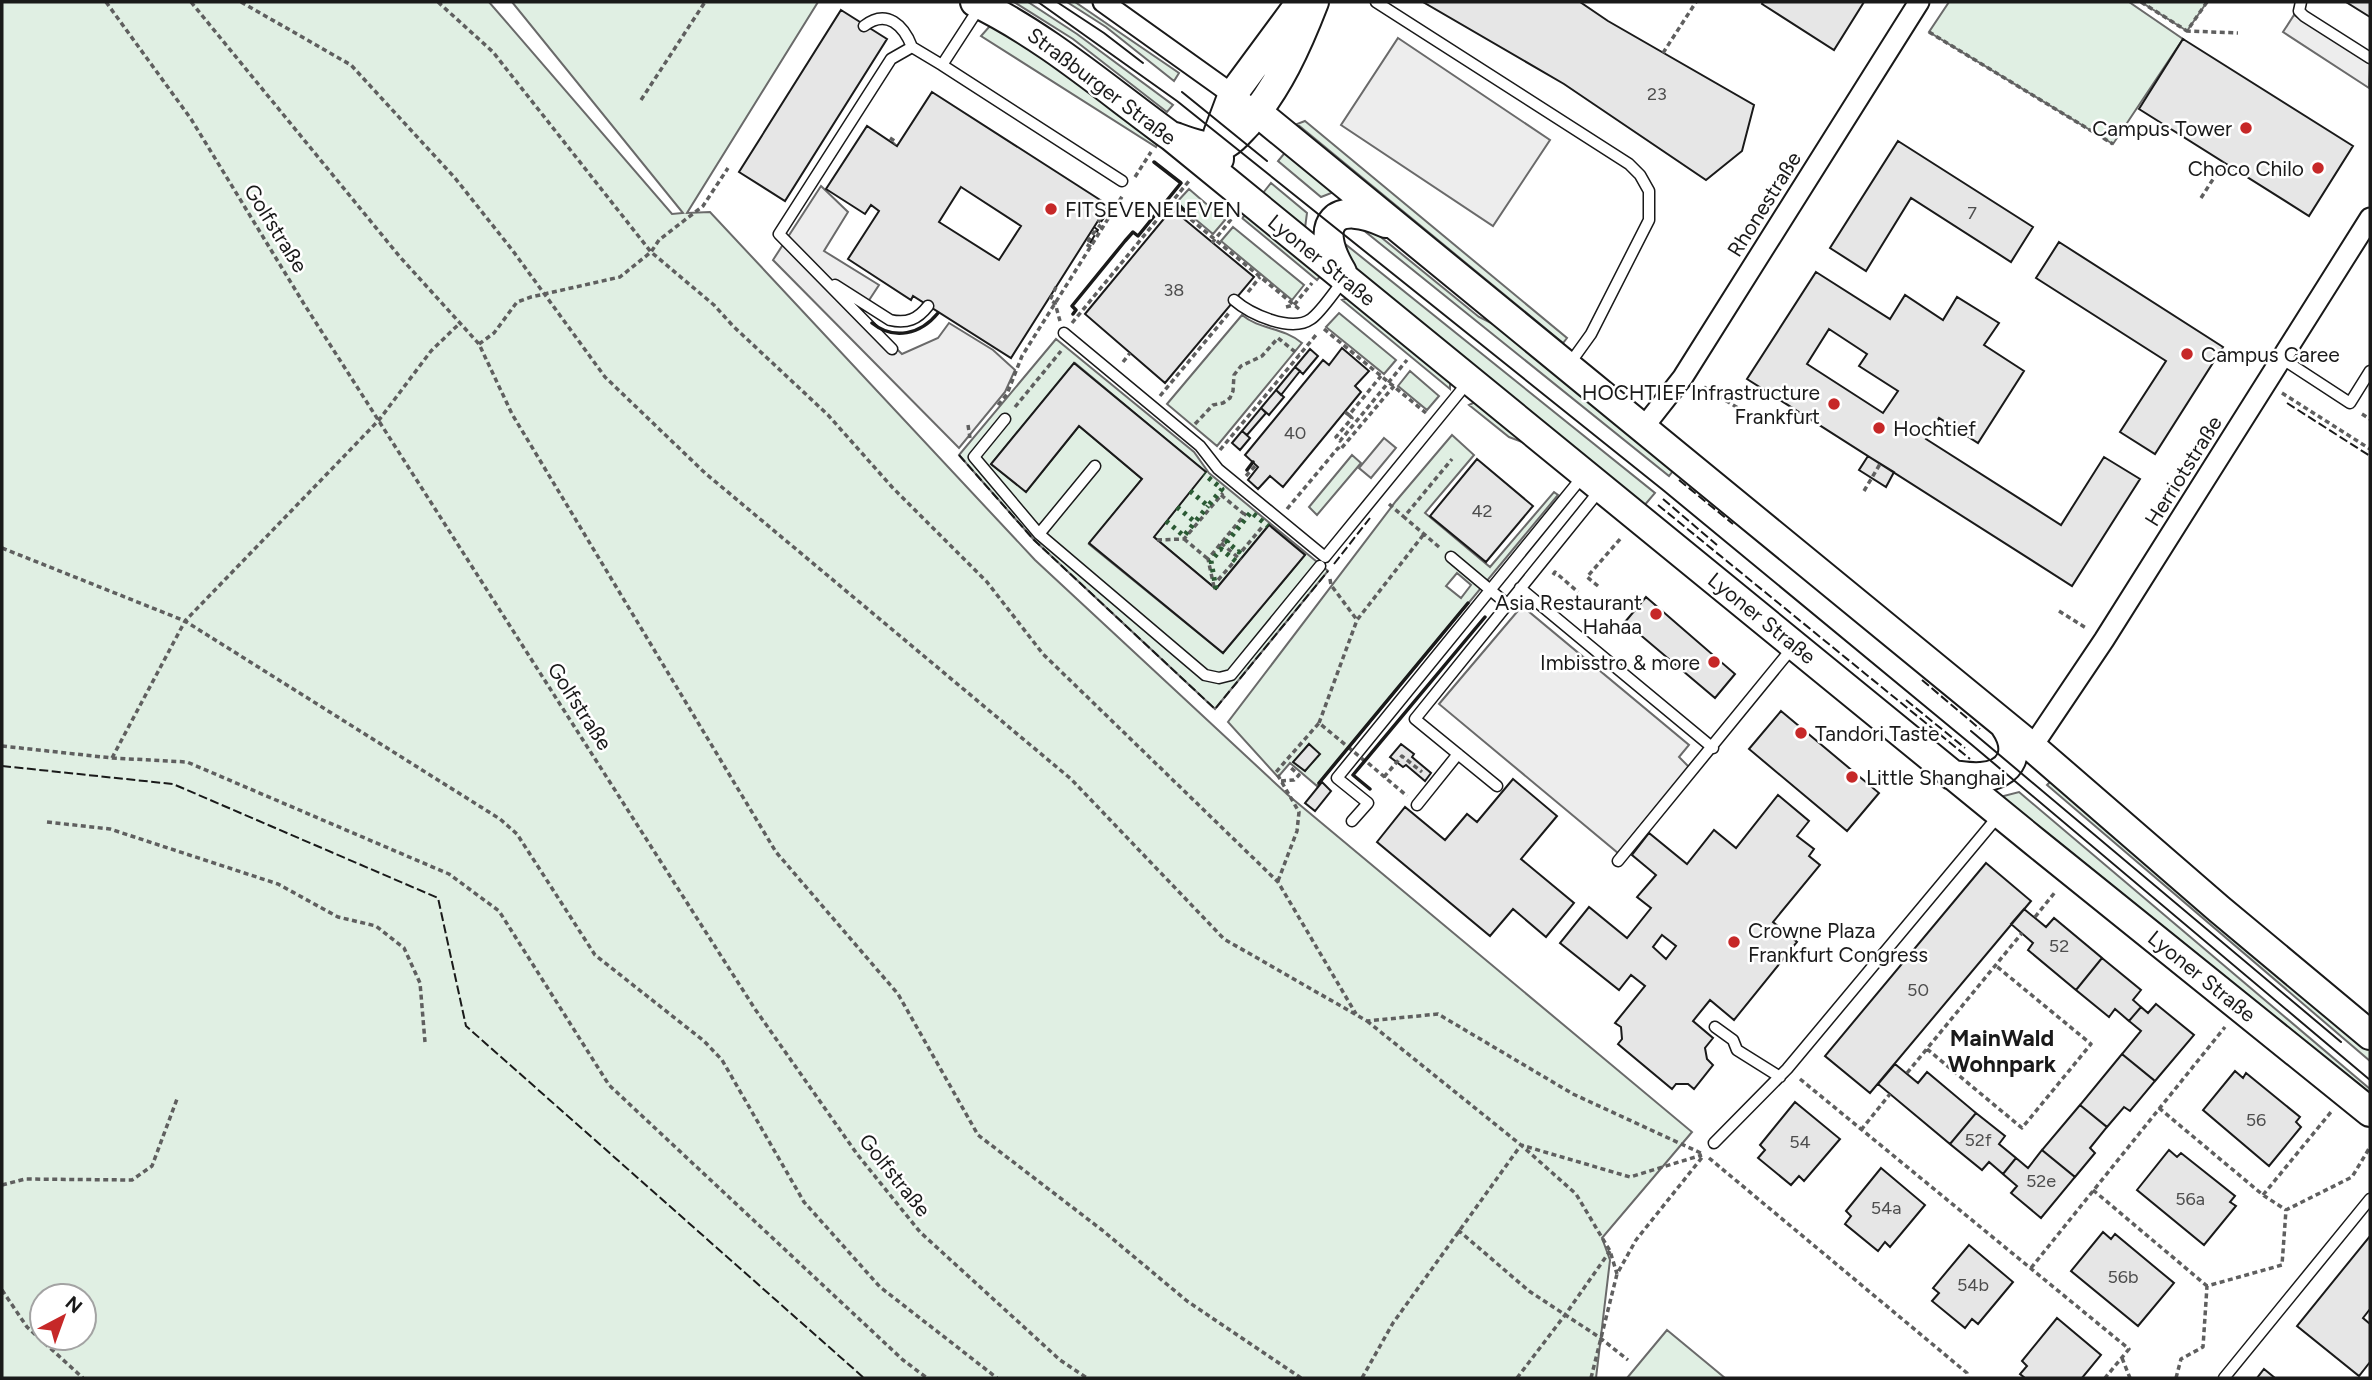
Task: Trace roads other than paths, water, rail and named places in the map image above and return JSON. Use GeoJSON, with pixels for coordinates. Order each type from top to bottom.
{"type":"FeatureCollection","features":[{"type":"Feature","properties":{"kind":"main road"},"geometry":{"type":"LineString","coordinates":[[1223,180],[1218,146],[1221,123],[1233,94],[1301,2]]}},
{"type":"Feature","properties":{"kind":"main road"},"geometry":{"type":"LineString","coordinates":[[1162,144],[1218,146],[1236,136],[1258,111],[1290,60],[1314,2]]}},
{"type":"Feature","properties":{"kind":"main road","name":"Straßburger Straße"},"geometry":{"type":"LineString","coordinates":[[978,3],[1020,26],[1065,56],[1162,144],[1223,180]]}},
{"type":"Feature","properties":{"kind":"main road"},"geometry":{"type":"LineString","coordinates":[[1258,111],[2032,747],[2208,901],[2370,1035]]}},
{"type":"Feature","properties":{"kind":"main road","name":"Lyoner Straße"},"geometry":{"type":"LineString","coordinates":[[1223,180],[2370,1112]]}},
{"type":"Feature","properties":{"kind":"main road"},"geometry":{"type":"LineString","coordinates":[[1346,278],[1334,259],[1327,236],[1337,218],[1351,212],[1362,213],[1413,238]]}},
{"type":"Feature","properties":{"kind":"main road"},"geometry":{"type":"LineString","coordinates":[[1952,775],[1983,777],[2000,771],[2009,763],[2014,758],[2015,749],[2013,737],[2006,726]]}},
{"type":"Feature","properties":{"kind":"street"},"geometry":{"type":"LineString","coordinates":[[1103,2],[1258,111]]}},
{"type":"Feature","properties":{"kind":"street","name":"Rhonestraße"},"geometry":{"type":"LineString","coordinates":[[1643,428],[1683,377],[1919,2]]}},
{"type":"Feature","properties":{"kind":"street","name":"Herriotstraße"},"geometry":{"type":"LineString","coordinates":[[2032,747],[2104,639],[2370,218]]}},
{"type":"Feature","properties":{"kind":"lane"},"geometry":{"type":"LineString","coordinates":[[1376,2],[1629,164],[1645,183],[1651,204],[1649,219],[1591,334],[1568,366]]}},
{"type":"Feature","properties":{"kind":"lane"},"geometry":{"type":"LineString","coordinates":[[2301,2],[2299,11],[2304,16],[2370,58]]}},
{"type":"Feature","properties":{"kind":"lane"},"geometry":{"type":"LineString","coordinates":[[942,65],[978,3]]}},
{"type":"Feature","properties":{"kind":"lane"},"geometry":{"type":"LineString","coordinates":[[864,26],[877,18],[895,21],[905,31],[912,47],[1122,181]]}},
{"type":"Feature","properties":{"kind":"lane"},"geometry":{"type":"LineString","coordinates":[[892,349],[779,234],[891,59],[912,47]]}},
{"type":"Feature","properties":{"kind":"lane"},"geometry":{"type":"LineString","coordinates":[[822,277],[890,320],[912,320],[928,306]]}},
{"type":"Feature","properties":{"kind":"lane"},"geometry":{"type":"LineString","coordinates":[[1236,302],[1251,313],[1289,324],[1301,323],[1311,319],[1346,278]]}},
{"type":"Feature","properties":{"kind":"lane"},"geometry":{"type":"LineString","coordinates":[[1068,336],[1200,446],[1233,481],[1325,557],[1470,379]]}},
{"type":"Feature","properties":{"kind":"lane"},"geometry":{"type":"LineString","coordinates":[[2281,358],[2350,403],[2370,371]]}},
{"type":"Feature","properties":{"kind":"lane"},"geometry":{"type":"LineString","coordinates":[[1005,419],[974,457],[1038,534],[1205,675],[1219,678],[1231,675],[1320,566]]}},
{"type":"Feature","properties":{"kind":"lane"},"geometry":{"type":"LineString","coordinates":[[1038,534],[1095,466]]}},
{"type":"Feature","properties":{"kind":"lane"},"geometry":{"type":"LineString","coordinates":[[1497,786],[1415,719],[1520,588],[1594,480]]}},
{"type":"Feature","properties":{"kind":"lane"},"geometry":{"type":"LineString","coordinates":[[1352,821],[1368,803],[1337,778],[1490,590],[1594,480]]}},
{"type":"Feature","properties":{"kind":"lane"},"geometry":{"type":"LineString","coordinates":[[1451,557],[1507,604]]}},
{"type":"Feature","properties":{"kind":"lane"},"geometry":{"type":"LineString","coordinates":[[1520,588],[1713,748]]}},
{"type":"Feature","properties":{"kind":"lane"},"geometry":{"type":"LineString","coordinates":[[1618,861],[1794,646]]}},
{"type":"Feature","properties":{"kind":"lane"},"geometry":{"type":"LineString","coordinates":[[1417,804],[1458,754]]}},
{"type":"Feature","properties":{"kind":"lane"},"geometry":{"type":"LineString","coordinates":[[1714,1143],[1784,1073],[2000,814]]}},
{"type":"Feature","properties":{"kind":"lane"},"geometry":{"type":"LineString","coordinates":[[1715,1027],[1733,1040],[1737,1049],[1784,1073]]}},
{"type":"Feature","properties":{"kind":"lane"},"geometry":{"type":"LineString","coordinates":[[2224,1378],[2370,1199]]}},
{"type":"Feature","properties":{"kind":"tram line"},"geometry":{"type":"LineString","coordinates":[[1038,2],[1177,101],[1663,490],[1972,745],[2370,1080]]}},
{"type":"Feature","properties":{"kind":"tram line"},"geometry":{"type":"LineString","coordinates":[[1057,2],[1143,63]]}},
{"type":"Feature","properties":{"kind":"tram line"},"geometry":{"type":"LineString","coordinates":[[1182,92],[1267,161]]}},
{"type":"Feature","properties":{"kind":"tram line"},"geometry":{"type":"LineString","coordinates":[[1971,731],[2341,1042]]}},
{"type":"Feature","properties":{"kind":"place","name":"Campus Tower"},"geometry":{"type":"Point","coordinates":[2246,128]}},
{"type":"Feature","properties":{"kind":"place","name":"Choco Chilo"},"geometry":{"type":"Point","coordinates":[2318,168]}},
{"type":"Feature","properties":{"kind":"place","name":"FITSEVENELEVEN"},"geometry":{"type":"Point","coordinates":[1051,209]}},
{"type":"Feature","properties":{"kind":"place","name":"Campus Caree"},"geometry":{"type":"Point","coordinates":[2187,354]}},
{"type":"Feature","properties":{"kind":"place","name":"HOCHTIEF Infrastructure Frankfurt"},"geometry":{"type":"Point","coordinates":[1834,404]}},
{"type":"Feature","properties":{"kind":"place","name":"Hochtief"},"geometry":{"type":"Point","coordinates":[1879,428]}},
{"type":"Feature","properties":{"kind":"place","name":"Asia Restaurant Hahaa"},"geometry":{"type":"Point","coordinates":[1656,614]}},
{"type":"Feature","properties":{"kind":"place","name":"Imbisstro & more"},"geometry":{"type":"Point","coordinates":[1714,662]}},
{"type":"Feature","properties":{"kind":"place","name":"Tandori Taste"},"geometry":{"type":"Point","coordinates":[1801,733]}},
{"type":"Feature","properties":{"kind":"place","name":"Little Shanghai"},"geometry":{"type":"Point","coordinates":[1852,777]}},
{"type":"Feature","properties":{"kind":"place","name":"Crowne Plaza Frankfurt Congress"},"geometry":{"type":"Point","coordinates":[1734,942]}},
{"type":"Feature","properties":{"kind":"district","name":"MainWald Wohnpark"},"geometry":{"type":"Point","coordinates":[2002,1051]}}]}
